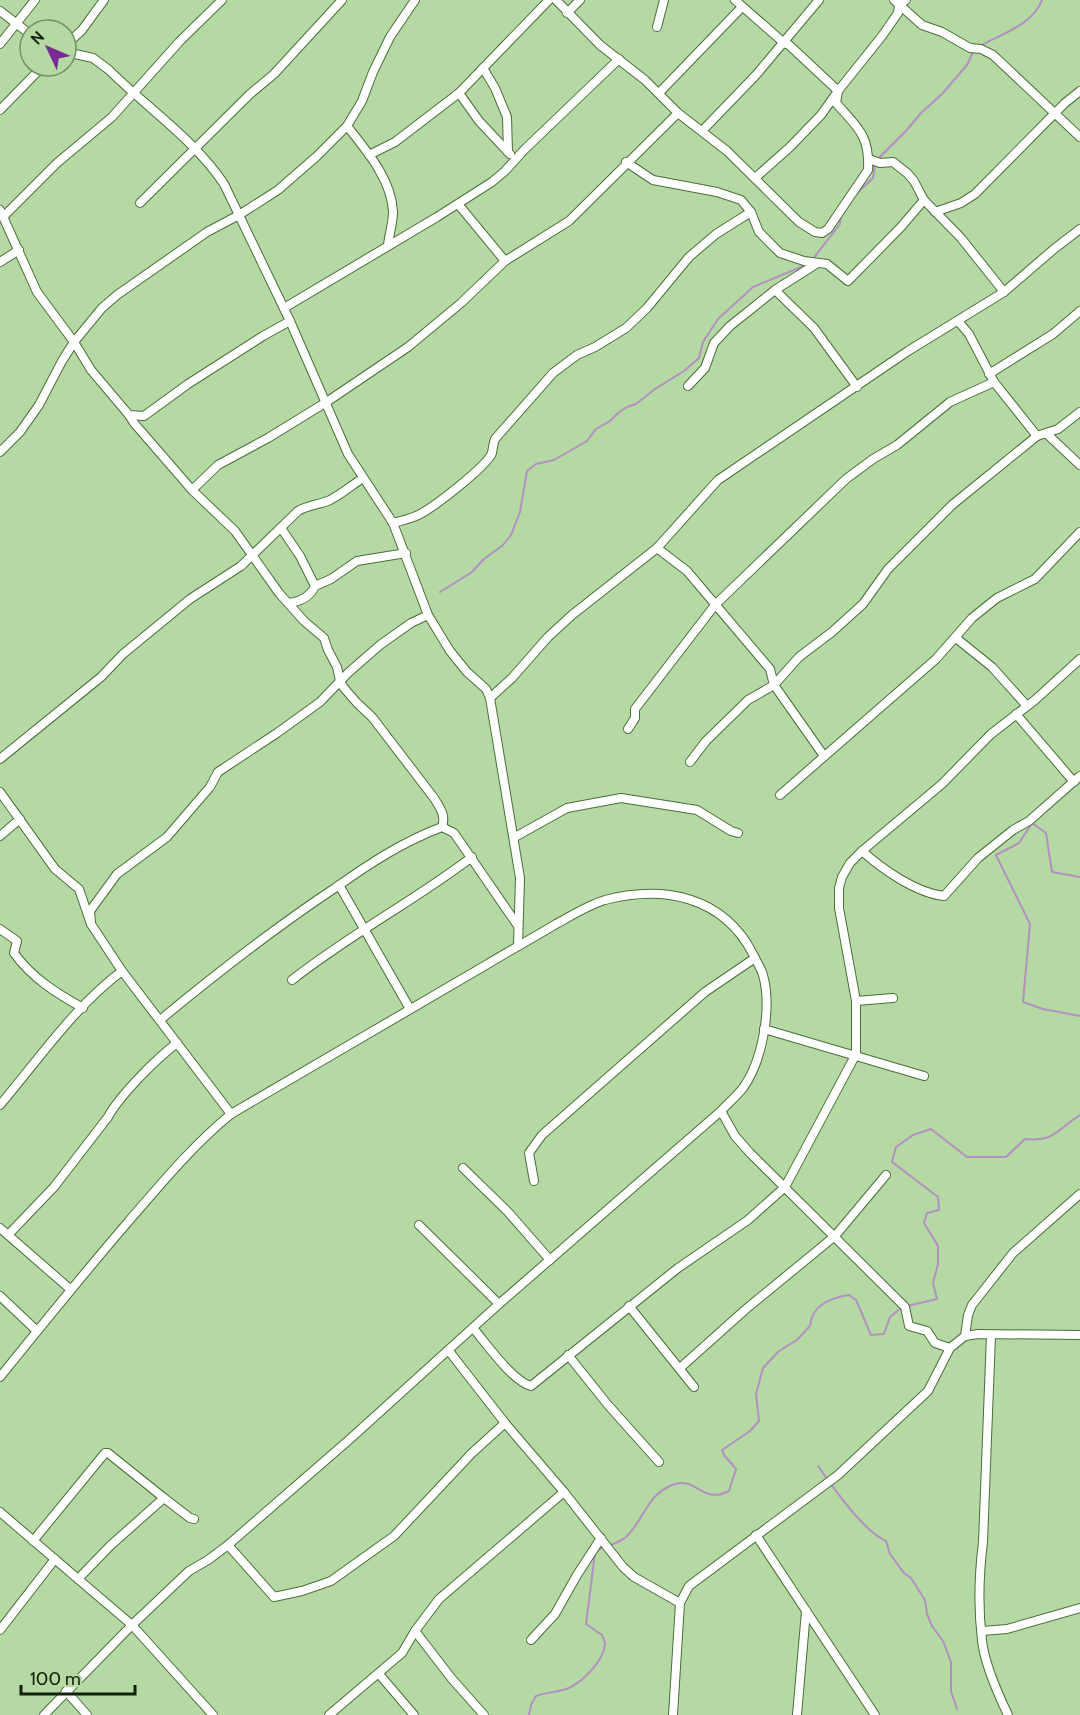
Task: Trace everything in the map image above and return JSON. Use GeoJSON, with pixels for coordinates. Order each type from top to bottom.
{"type":"FeatureCollection","features":[{"type":"Feature","properties":{"kind":"street"},"geometry":{"type":"LineString","coordinates":[[0,44],[35,0]]}},
{"type":"Feature","properties":{"kind":"street"},"geometry":{"type":"LineString","coordinates":[[78,34],[104,0]]}},
{"type":"Feature","properties":{"kind":"street"},"geometry":{"type":"LineString","coordinates":[[222,0],[180,41],[112,117],[2,213],[37,292],[74,342],[91,370],[192,490],[228,523],[288,603],[324,638],[337,667],[340,681],[357,703],[372,717],[434,798],[443,812],[442,827]]}},
{"type":"Feature","properties":{"kind":"street"},"geometry":{"type":"LineString","coordinates":[[0,452],[20,432],[39,405],[74,342],[102,308],[207,232],[278,190],[347,126],[363,101],[390,37],[415,0]]}},
{"type":"Feature","properties":{"kind":"street"},"geometry":{"type":"LineString","coordinates":[[369,155],[395,142],[459,93],[549,0]]}},
{"type":"Feature","properties":{"kind":"street"},"geometry":{"type":"LineString","coordinates":[[555,0],[600,45],[755,177],[799,222],[815,232],[822,233],[828,229],[868,170],[869,159],[860,129],[836,103],[838,91]]}},
{"type":"Feature","properties":{"kind":"street"},"geometry":{"type":"LineString","coordinates":[[567,13],[580,0]]}},
{"type":"Feature","properties":{"kind":"street"},"geometry":{"type":"LineString","coordinates":[[657,27],[664,0]]}},
{"type":"Feature","properties":{"kind":"street"},"geometry":{"type":"LineString","coordinates":[[735,0],[803,57],[838,91]]}},
{"type":"Feature","properties":{"kind":"street"},"geometry":{"type":"LineString","coordinates":[[702,131],[784,43],[793,29],[819,0]]}},
{"type":"Feature","properties":{"kind":"street"},"geometry":{"type":"LineString","coordinates":[[140,203],[303,44],[338,2]]}},
{"type":"Feature","properties":{"kind":"street"},"geometry":{"type":"LineString","coordinates":[[755,177],[790,147],[821,115],[882,36],[897,13],[900,2]]}},
{"type":"Feature","properties":{"kind":"street"},"geometry":{"type":"LineString","coordinates":[[900,2],[922,25],[942,32],[970,48],[981,49],[993,55],[1080,136]]}},
{"type":"Feature","properties":{"kind":"street"},"geometry":{"type":"LineString","coordinates":[[659,93],[742,7]]}},
{"type":"Feature","properties":{"kind":"street"},"geometry":{"type":"LineString","coordinates":[[0,11],[16,23]]}},
{"type":"Feature","properties":{"kind":"street"},"geometry":{"type":"LineString","coordinates":[[78,55],[93,58],[109,70],[213,166],[224,183],[290,321],[348,454],[393,523],[428,615],[450,651],[467,672],[486,689],[490,698],[494,732],[515,837],[520,878],[518,946]]}},
{"type":"Feature","properties":{"kind":"street"},"geometry":{"type":"LineString","coordinates":[[284,308],[492,182],[619,59]]}},
{"type":"Feature","properties":{"kind":"street"},"geometry":{"type":"LineString","coordinates":[[483,68],[495,88],[507,117],[508,152]]}},
{"type":"Feature","properties":{"kind":"street"},"geometry":{"type":"LineString","coordinates":[[0,110],[31,78]]}},
{"type":"Feature","properties":{"kind":"street"},"geometry":{"type":"LineString","coordinates":[[935,212],[962,203],[975,194],[1080,90]]}},
{"type":"Feature","properties":{"kind":"street"},"geometry":{"type":"LineString","coordinates":[[459,93],[479,121],[508,152],[514,162]]}},
{"type":"Feature","properties":{"kind":"street"},"geometry":{"type":"LineString","coordinates":[[192,490],[218,465],[325,403],[408,346],[470,295],[506,261],[569,221],[678,113]]}},
{"type":"Feature","properties":{"kind":"street"},"geometry":{"type":"LineString","coordinates":[[347,126],[369,155],[390,196],[393,213],[388,245]]}},
{"type":"Feature","properties":{"kind":"street"},"geometry":{"type":"LineString","coordinates":[[869,159],[880,163],[893,162],[900,167],[914,181],[924,200],[966,245],[1004,292]]}},
{"type":"Feature","properties":{"kind":"street"},"geometry":{"type":"LineString","coordinates":[[626,162],[653,180],[741,200],[751,212],[759,232],[780,253],[816,264],[827,264],[848,281],[924,200]]}},
{"type":"Feature","properties":{"kind":"street"},"geometry":{"type":"LineString","coordinates":[[458,204],[506,261]]}},
{"type":"Feature","properties":{"kind":"street"},"geometry":{"type":"LineString","coordinates":[[393,523],[417,516],[433,507],[465,480],[487,460],[492,453],[495,439],[553,373],[577,355],[626,328],[647,308],[689,257],[716,234],[751,212]]}},
{"type":"Feature","properties":{"kind":"street"},"geometry":{"type":"LineString","coordinates":[[490,698],[572,615],[657,548],[718,480],[908,351],[1004,292],[1080,229]]}},
{"type":"Feature","properties":{"kind":"street"},"geometry":{"type":"LineString","coordinates":[[0,262],[19,250]]}},
{"type":"Feature","properties":{"kind":"street"},"geometry":{"type":"LineString","coordinates":[[688,386],[705,368],[714,343],[730,326],[775,290],[816,264]]}},
{"type":"Feature","properties":{"kind":"street"},"geometry":{"type":"LineString","coordinates":[[775,290],[814,328],[857,387]]}},
{"type":"Feature","properties":{"kind":"street"},"geometry":{"type":"LineString","coordinates":[[989,374],[1053,334],[1080,311]]}},
{"type":"Feature","properties":{"kind":"street"},"geometry":{"type":"LineString","coordinates":[[129,415],[144,416],[188,384],[290,321]]}},
{"type":"Feature","properties":{"kind":"street"},"geometry":{"type":"LineString","coordinates":[[958,321],[969,334],[994,382],[1038,436]]}},
{"type":"Feature","properties":{"kind":"street"},"geometry":{"type":"LineString","coordinates":[[628,729],[635,718],[636,709],[715,604],[846,479],[897,445],[950,402],[994,382]]}},
{"type":"Feature","properties":{"kind":"street"},"geometry":{"type":"LineString","coordinates":[[690,762],[706,741],[747,700],[774,685],[799,657],[863,604],[888,569],[952,505],[1038,436],[1058,429],[1080,412]]}},
{"type":"Feature","properties":{"kind":"street"},"geometry":{"type":"LineString","coordinates":[[1047,434],[1080,465]]}},
{"type":"Feature","properties":{"kind":"street"},"geometry":{"type":"LineString","coordinates":[[0,759],[101,677],[123,654],[190,599],[241,566],[304,507],[330,500],[363,478]]}},
{"type":"Feature","properties":{"kind":"street"},"geometry":{"type":"LineString","coordinates":[[281,528],[300,556],[315,586]]}},
{"type":"Feature","properties":{"kind":"street"},"geometry":{"type":"LineString","coordinates":[[780,795],[912,681],[956,638],[972,618],[990,604],[1035,579],[1080,532]]}},
{"type":"Feature","properties":{"kind":"street"},"geometry":{"type":"LineString","coordinates":[[657,548],[687,572],[770,669],[774,685],[824,756]]}},
{"type":"Feature","properties":{"kind":"street"},"geometry":{"type":"LineString","coordinates":[[288,603],[296,602],[307,596],[315,586],[331,579],[357,561],[406,554]]}},
{"type":"Feature","properties":{"kind":"street"},"geometry":{"type":"LineString","coordinates":[[91,924],[90,911],[117,874],[167,837],[210,787],[218,772],[320,702],[380,645],[411,623],[428,615]]}},
{"type":"Feature","properties":{"kind":"street"},"geometry":{"type":"LineString","coordinates":[[956,638],[992,667],[1026,706]]}},
{"type":"Feature","properties":{"kind":"street"},"geometry":{"type":"LineString","coordinates":[[473,1328],[524,1384],[531,1386],[678,1268],[748,1220],[785,1187],[856,1054],[856,1000],[839,908],[839,888],[842,877],[850,863],[862,851],[942,784],[974,751],[1080,659]]}},
{"type":"Feature","properties":{"kind":"street"},"geometry":{"type":"LineString","coordinates":[[862,851],[885,870],[934,895],[944,896],[978,858],[1013,830],[1029,821],[1077,779],[1016,714]]}},
{"type":"Feature","properties":{"kind":"street"},"geometry":{"type":"LineString","coordinates":[[0,792],[55,869],[79,889],[91,924],[122,971],[231,1114]]}},
{"type":"Feature","properties":{"kind":"street"},"geometry":{"type":"LineString","coordinates":[[515,837],[567,808],[621,798],[697,810],[738,833]]}},
{"type":"Feature","properties":{"kind":"street"},"geometry":{"type":"LineString","coordinates":[[0,836],[20,819]]}},
{"type":"Feature","properties":{"kind":"street"},"geometry":{"type":"LineString","coordinates":[[160,1020],[298,912],[375,860],[417,836],[442,827],[454,832],[518,926]]}},
{"type":"Feature","properties":{"kind":"street"},"geometry":{"type":"LineString","coordinates":[[292,980],[447,876],[472,856]]}},
{"type":"Feature","properties":{"kind":"street"},"geometry":{"type":"LineString","coordinates":[[339,885],[410,1009]]}},
{"type":"Feature","properties":{"kind":"street"},"geometry":{"type":"LineString","coordinates":[[0,1377],[70,1289],[202,1138],[231,1114],[410,1009],[518,946],[602,901],[628,895],[673,895],[693,900],[712,908],[746,941],[762,972],[767,996],[764,1029],[753,1068],[743,1087],[721,1111],[499,1304],[449,1351],[228,1545],[189,1571],[132,1625],[44,1715]]}},
{"type":"Feature","properties":{"kind":"street"},"geometry":{"type":"LineString","coordinates":[[0,929],[17,941],[14,953],[23,965],[50,989],[83,1008]]}},
{"type":"Feature","properties":{"kind":"street"},"geometry":{"type":"LineString","coordinates":[[534,1181],[529,1153],[542,1135],[705,992],[754,957]]}},
{"type":"Feature","properties":{"kind":"street"},"geometry":{"type":"LineString","coordinates":[[0,1104],[62,1029],[109,981],[122,971]]}},
{"type":"Feature","properties":{"kind":"street"},"geometry":{"type":"LineString","coordinates":[[856,1000],[893,998]]}},
{"type":"Feature","properties":{"kind":"street"},"geometry":{"type":"LineString","coordinates":[[764,1029],[856,1054],[924,1076]]}},
{"type":"Feature","properties":{"kind":"street"},"geometry":{"type":"LineString","coordinates":[[8,1235],[54,1187],[108,1117],[115,1104],[160,1056],[177,1043]]}},
{"type":"Feature","properties":{"kind":"street"},"geometry":{"type":"LineString","coordinates":[[721,1111],[735,1136],[750,1154],[905,1306],[909,1326],[927,1331],[935,1343],[950,1348]]}},
{"type":"Feature","properties":{"kind":"street"},"geometry":{"type":"LineString","coordinates":[[463,1168],[508,1212],[550,1260]]}},
{"type":"Feature","properties":{"kind":"street"},"geometry":{"type":"LineString","coordinates":[[680,1368],[746,1309],[835,1236],[886,1175]]}},
{"type":"Feature","properties":{"kind":"street"},"geometry":{"type":"LineString","coordinates":[[965,1336],[972,1305],[1012,1253],[1080,1194]]}},
{"type":"Feature","properties":{"kind":"street"},"geometry":{"type":"LineString","coordinates":[[1073,1201],[1080,1209]]}},
{"type":"Feature","properties":{"kind":"street"},"geometry":{"type":"LineString","coordinates":[[420,1225],[499,1304]]}},
{"type":"Feature","properties":{"kind":"street"},"geometry":{"type":"LineString","coordinates":[[0,1228],[70,1289]]}},
{"type":"Feature","properties":{"kind":"street"},"geometry":{"type":"LineString","coordinates":[[0,1296],[38,1331]]}},
{"type":"Feature","properties":{"kind":"street"},"geometry":{"type":"LineString","coordinates":[[629,1306],[694,1387]]}},
{"type":"Feature","properties":{"kind":"street"},"geometry":{"type":"LineString","coordinates":[[991,1335],[983,1542],[980,1563],[982,1631],[986,1658],[1008,1715]]}},
{"type":"Feature","properties":{"kind":"street"},"geometry":{"type":"LineString","coordinates":[[673,1715],[680,1603],[689,1586],[830,1482],[928,1391],[950,1348],[965,1336],[1080,1335]]}},
{"type":"Feature","properties":{"kind":"street"},"geometry":{"type":"LineString","coordinates":[[449,1351],[505,1424],[564,1492],[615,1558],[634,1577],[680,1603]]}},
{"type":"Feature","properties":{"kind":"street"},"geometry":{"type":"LineString","coordinates":[[568,1355],[608,1405],[659,1462]]}},
{"type":"Feature","properties":{"kind":"street"},"geometry":{"type":"LineString","coordinates":[[228,1545],[274,1597],[331,1581],[394,1536],[472,1454],[505,1424]]}},
{"type":"Feature","properties":{"kind":"street"},"geometry":{"type":"LineString","coordinates":[[33,1541],[105,1453],[194,1519]]}},
{"type":"Feature","properties":{"kind":"street"},"geometry":{"type":"LineString","coordinates":[[329,1715],[402,1653],[439,1599],[564,1492]]}},
{"type":"Feature","properties":{"kind":"street"},"geometry":{"type":"LineString","coordinates":[[78,1579],[111,1545],[164,1498]]}},
{"type":"Feature","properties":{"kind":"street"},"geometry":{"type":"LineString","coordinates":[[0,1512],[132,1625],[213,1715]]}},
{"type":"Feature","properties":{"kind":"street"},"geometry":{"type":"LineString","coordinates":[[756,1535],[875,1715]]}},
{"type":"Feature","properties":{"kind":"street"},"geometry":{"type":"LineString","coordinates":[[531,1640],[555,1614],[576,1575],[602,1540]]}},
{"type":"Feature","properties":{"kind":"street"},"geometry":{"type":"LineString","coordinates":[[0,1630],[55,1559]]}},
{"type":"Feature","properties":{"kind":"street"},"geometry":{"type":"LineString","coordinates":[[982,1631],[1007,1629],[1080,1608]]}},
{"type":"Feature","properties":{"kind":"street"},"geometry":{"type":"LineString","coordinates":[[797,1715],[806,1611]]}},
{"type":"Feature","properties":{"kind":"street"},"geometry":{"type":"LineString","coordinates":[[415,1631],[452,1679],[484,1715]]}},
{"type":"Feature","properties":{"kind":"street"},"geometry":{"type":"LineString","coordinates":[[378,1674],[414,1715]]}},
{"type":"Feature","properties":{"kind":"street"},"geometry":{"type":"LineString","coordinates":[[66,1691],[87,1715]]}},
{"type":"Feature","properties":{"kind":"waterway"},"geometry":{"type":"LineString","coordinates":[[978,47],[1023,23],[1038,9],[1042,0]]}},
{"type":"Feature","properties":{"kind":"waterway"},"geometry":{"type":"LineString","coordinates":[[877,160],[942,94],[967,65],[974,50]]}},
{"type":"Feature","properties":{"kind":"waterway"},"geometry":{"type":"LineString","coordinates":[[856,194],[873,178],[875,165]]}},
{"type":"Feature","properties":{"kind":"waterway"},"geometry":{"type":"LineString","coordinates":[[812,260],[840,224],[841,215]]}},
{"type":"Feature","properties":{"kind":"waterway"},"geometry":{"type":"LineString","coordinates":[[440,592],[472,572],[511,535],[520,512],[527,471],[536,464],[554,460],[587,441],[596,429],[618,413],[636,404],[684,371],[699,358],[703,342],[718,319],[753,287],[808,264]]}},
{"type":"Feature","properties":{"kind":"waterway"},"geometry":{"type":"LineString","coordinates":[[1080,877],[1052,872],[1046,833],[1032,823],[1019,843],[996,855],[1030,924],[1023,1002],[1043,1009],[1080,1016]]}},
{"type":"Feature","properties":{"kind":"waterway"},"geometry":{"type":"LineString","coordinates":[[907,1306],[937,1299],[933,1283],[938,1264],[938,1246],[924,1223],[927,1213],[939,1210],[938,1197],[892,1162],[896,1147],[913,1135],[931,1129],[967,1157],[1006,1157],[1025,1139],[1050,1136],[1080,1115]]}},
{"type":"Feature","properties":{"kind":"waterway"},"geometry":{"type":"LineString","coordinates":[[609,1546],[626,1537],[656,1495],[672,1485],[687,1484],[712,1495],[729,1491],[736,1469],[722,1450],[750,1431],[759,1421],[756,1394],[763,1368],[779,1351],[797,1340],[810,1326],[811,1319],[818,1308],[835,1298],[849,1295],[856,1300],[871,1335],[884,1334],[890,1317],[901,1308]]}},
{"type":"Feature","properties":{"kind":"waterway"},"geometry":{"type":"LineString","coordinates":[[818,1466],[858,1518],[877,1536],[886,1541],[890,1554],[904,1573],[911,1578],[925,1600],[932,1626],[943,1641],[951,1662],[951,1691],[957,1709]]}},
{"type":"Feature","properties":{"kind":"waterway"},"geometry":{"type":"LineString","coordinates":[[529,1715],[536,1696],[575,1685],[592,1670],[601,1657],[605,1644],[602,1635],[586,1624],[595,1553],[604,1546]]}}]}
